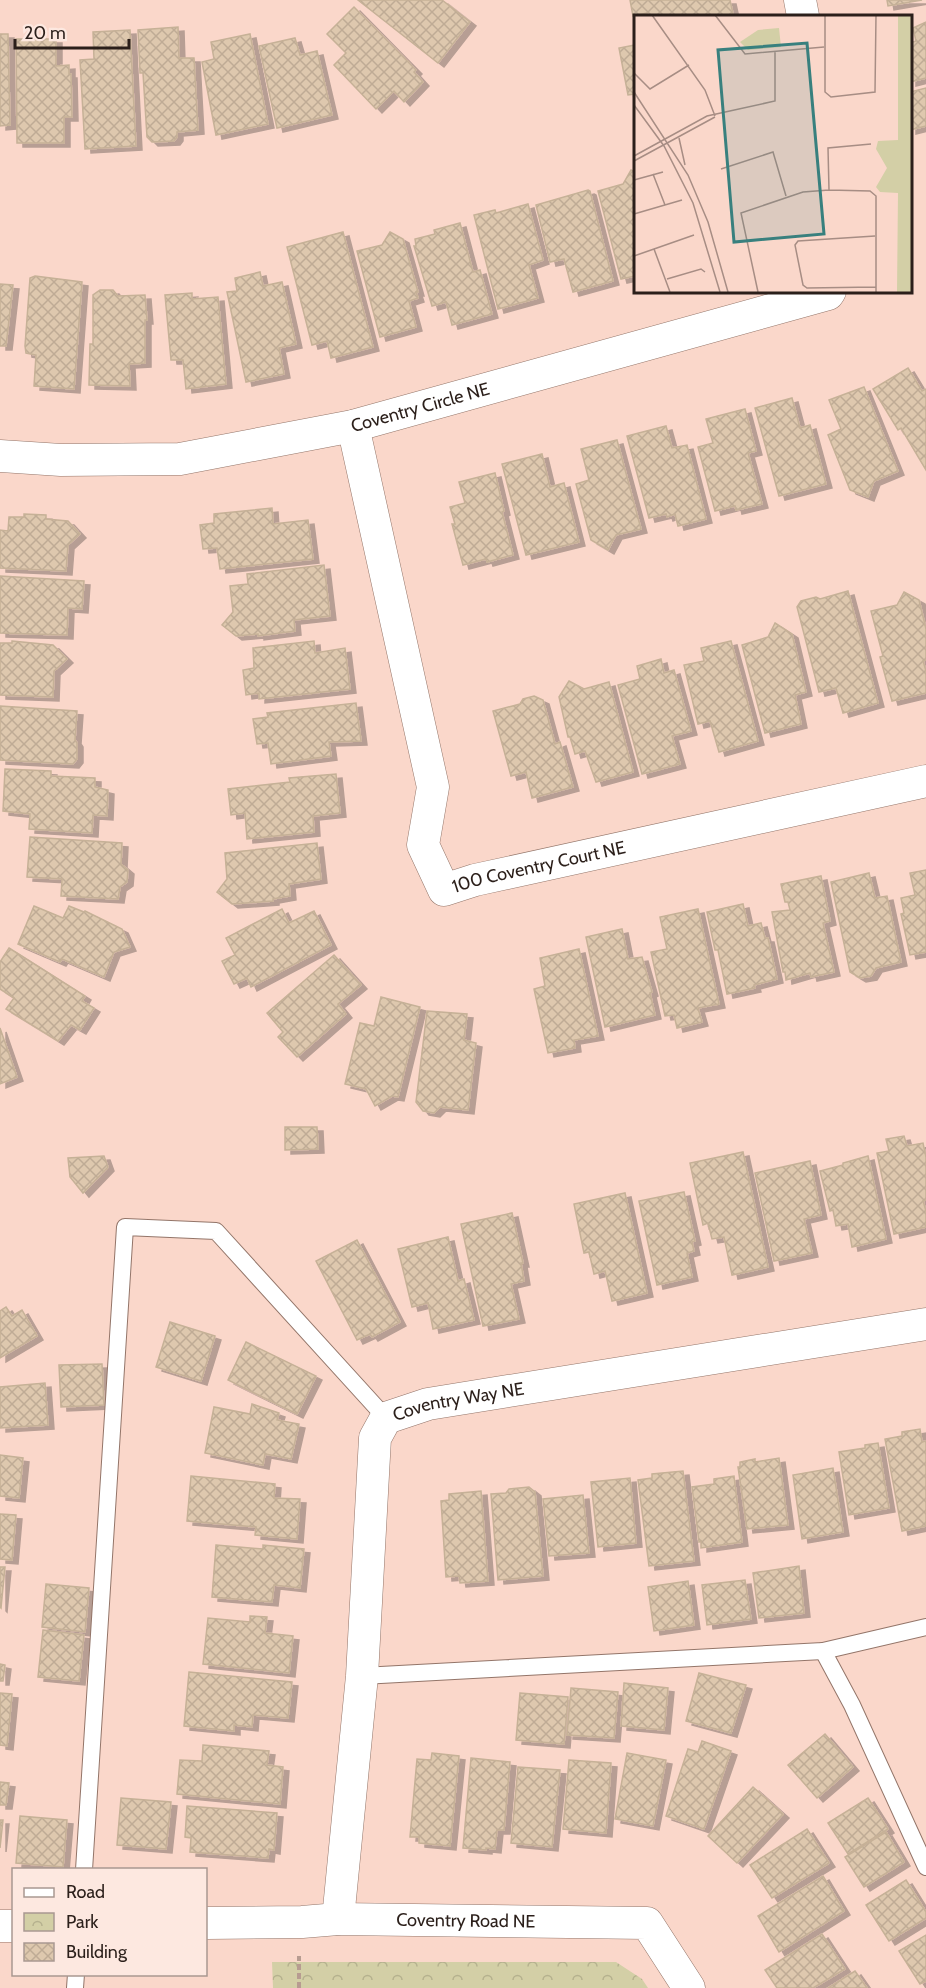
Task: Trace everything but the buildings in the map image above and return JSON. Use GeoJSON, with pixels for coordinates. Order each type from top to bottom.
{"type":"FeatureCollection","features":[{"type":"Feature","properties":{"kind":"street"},"geometry":{"type":"LineString","coordinates":[[800,0],[802,15]]}},
{"type":"Feature","properties":{"kind":"street","name":"Coventry Circle NE"},"geometry":{"type":"LineString","coordinates":[[0,456],[61,460],[180,459],[353,426],[829,292]]}},
{"type":"Feature","properties":{"kind":"street","name":"100 Coventry Court NE"},"geometry":{"type":"LineString","coordinates":[[353,426],[433,787],[423,845],[444,890],[475,880],[926,781]]}},
{"type":"Feature","properties":{"kind":"street","name":"Coventry Way NE"},"geometry":{"type":"LineString","coordinates":[[338,1919],[362,1676],[375,1438],[386,1418],[428,1404],[926,1324]]}},
{"type":"Feature","properties":{"kind":"street","name":"Coventry Road NE"},"geometry":{"type":"LineString","coordinates":[[207,1923],[302,1922],[338,1919],[647,1923],[689,1988]]}},
{"type":"Feature","properties":{"kind":"lane"},"geometry":{"type":"LineString","coordinates":[[84,1868],[125,1227],[216,1231],[386,1418]]}},
{"type":"Feature","properties":{"kind":"lane"},"geometry":{"type":"LineString","coordinates":[[362,1676],[824,1651],[926,1628]]}},
{"type":"Feature","properties":{"kind":"lane"},"geometry":{"type":"LineString","coordinates":[[824,1651],[852,1705],[926,1867]]}},
{"type":"Feature","properties":{"kind":"green space"},"geometry":{"type":"Polygon","coordinates":[[[272,1962],[616,1962],[642,1979],[648,1988],[273,1988],[272,1962]]]}}]}
